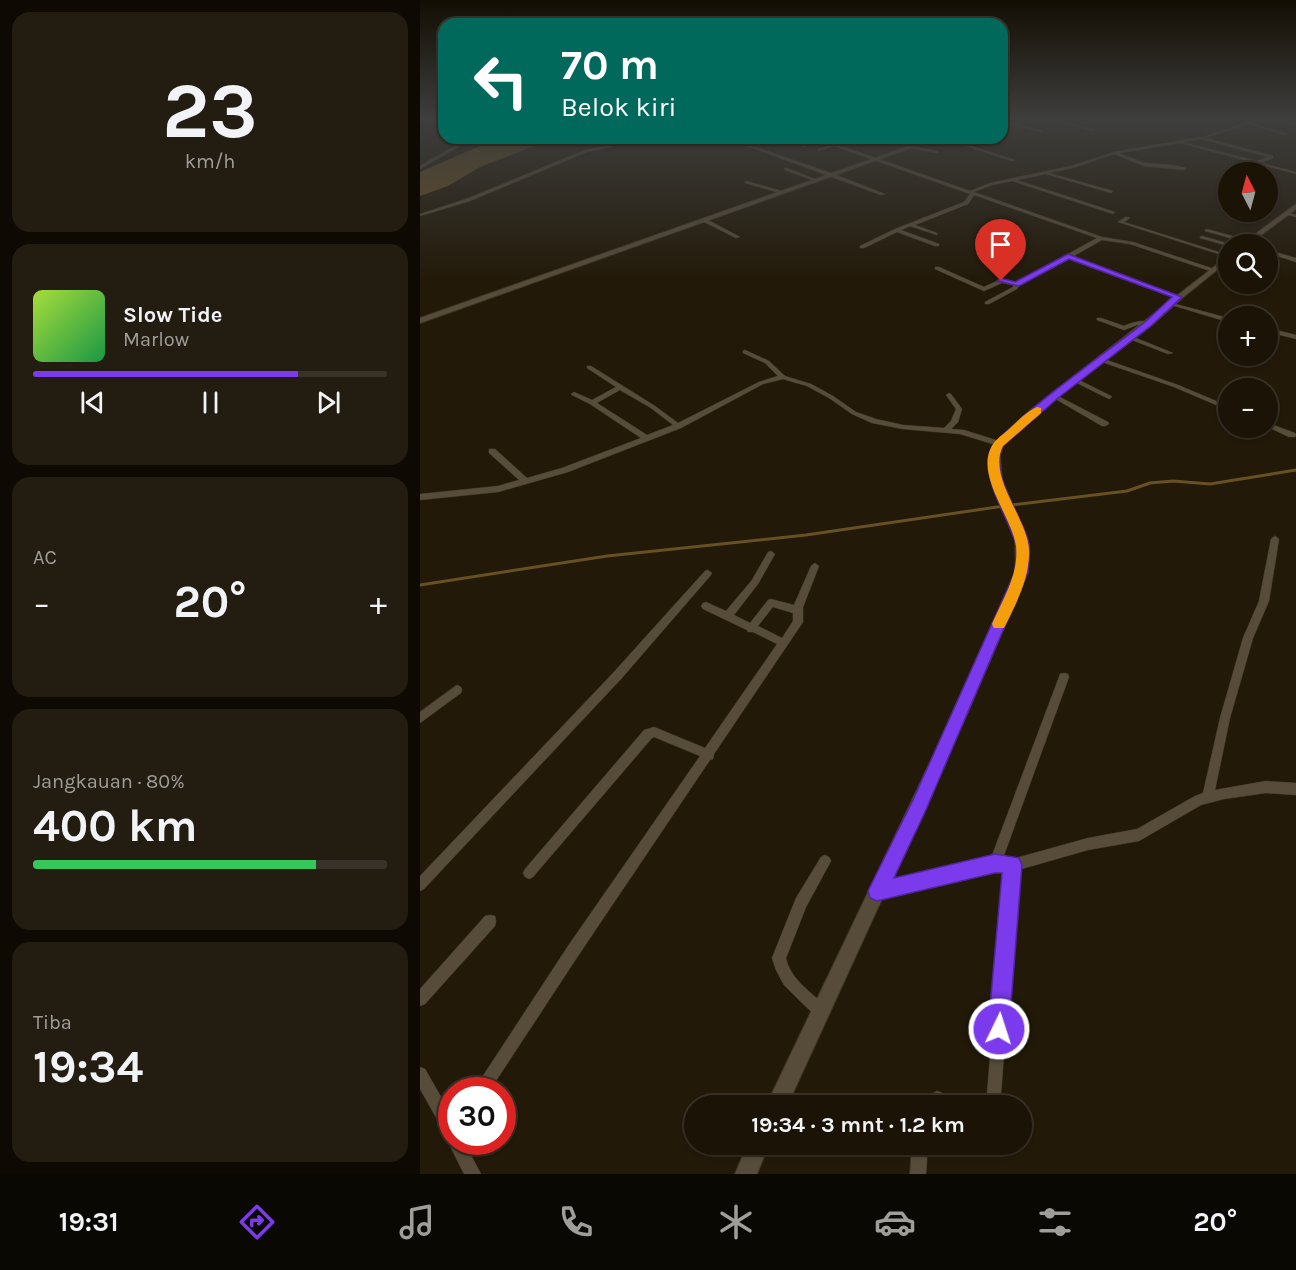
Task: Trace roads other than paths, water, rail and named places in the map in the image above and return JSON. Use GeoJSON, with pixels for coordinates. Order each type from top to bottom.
{"type":"FeatureCollection","features":[{"type":"Feature","properties":{"kind":"street"},"geometry":{"type":"LineString","coordinates":[[420,215],[468,200],[531,174]]}},
{"type":"Feature","properties":{"kind":"street"},"geometry":{"type":"LineString","coordinates":[[791,174],[807,182]]}},
{"type":"Feature","properties":{"kind":"street"},"geometry":{"type":"LineString","coordinates":[[794,174],[815,180]]}},
{"type":"Feature","properties":{"kind":"street"},"geometry":{"type":"LineString","coordinates":[[829,174],[883,194]]}},
{"type":"Feature","properties":{"kind":"street"},"geometry":{"type":"LineString","coordinates":[[420,321],[836,174]]}},
{"type":"Feature","properties":{"kind":"street"},"geometry":{"type":"LineString","coordinates":[[914,174],[1101,238],[1124,241],[1212,270]]}},
{"type":"Feature","properties":{"kind":"street"},"geometry":{"type":"LineString","coordinates":[[862,247],[897,230],[966,204],[970,194],[985,186],[1042,174]]}},
{"type":"Feature","properties":{"kind":"street"},"geometry":{"type":"LineString","coordinates":[[1049,174],[1111,192]]}},
{"type":"Feature","properties":{"kind":"street"},"geometry":{"type":"LineString","coordinates":[[1013,180],[1113,213]]}},
{"type":"Feature","properties":{"kind":"street"},"geometry":{"type":"LineString","coordinates":[[746,182],[780,192]]}},
{"type":"Feature","properties":{"kind":"street"},"geometry":{"type":"LineString","coordinates":[[1259,234],[1296,206]]}},
{"type":"Feature","properties":{"kind":"street"},"geometry":{"type":"LineString","coordinates":[[1286,213],[1296,216]]}},
{"type":"Feature","properties":{"kind":"street"},"geometry":{"type":"LineString","coordinates":[[1128,218],[1120,222],[1218,254]]}},
{"type":"Feature","properties":{"kind":"street"},"geometry":{"type":"LineString","coordinates":[[704,220],[738,237]]}},
{"type":"Feature","properties":{"kind":"street"},"geometry":{"type":"LineString","coordinates":[[911,225],[936,234]]}},
{"type":"Feature","properties":{"kind":"street"},"geometry":{"type":"LineString","coordinates":[[897,230],[937,245]]}},
{"type":"Feature","properties":{"kind":"street"},"geometry":{"type":"LineString","coordinates":[[1124,241],[1144,230]]}},
{"type":"Feature","properties":{"kind":"street"},"geometry":{"type":"LineString","coordinates":[[1207,230],[1219,234]]}},
{"type":"Feature","properties":{"kind":"street"},"geometry":{"type":"LineString","coordinates":[[1202,237],[1218,242]]}},
{"type":"Feature","properties":{"kind":"street"},"geometry":{"type":"LineString","coordinates":[[987,303],[1101,238]]}},
{"type":"Feature","properties":{"kind":"street"},"geometry":{"type":"LineString","coordinates":[[1278,255],[1296,260]]}},
{"type":"Feature","properties":{"kind":"street"},"geometry":{"type":"LineString","coordinates":[[1068,257],[1178,297]]}},
{"type":"Feature","properties":{"kind":"street"},"geometry":{"type":"LineString","coordinates":[[781,1095],[819,1009],[919,806],[1022,572],[1022,543],[1006,505],[994,467],[994,452],[999,444],[1054,396],[1149,323],[1170,303],[1218,265]]}},
{"type":"Feature","properties":{"kind":"street"},"geometry":{"type":"LineString","coordinates":[[937,268],[984,290],[1001,281],[1017,284]]}},
{"type":"Feature","properties":{"kind":"street"},"geometry":{"type":"LineString","coordinates":[[1170,303],[1218,317]]}},
{"type":"Feature","properties":{"kind":"street"},"geometry":{"type":"LineString","coordinates":[[1099,319],[1124,328],[1136,323],[1149,323]]}},
{"type":"Feature","properties":{"kind":"street"},"geometry":{"type":"LineString","coordinates":[[1278,333],[1296,338]]}},
{"type":"Feature","properties":{"kind":"street"},"geometry":{"type":"LineString","coordinates":[[1129,337],[1170,353]]}},
{"type":"Feature","properties":{"kind":"street"},"geometry":{"type":"LineString","coordinates":[[745,352],[771,364],[783,378]]}},
{"type":"Feature","properties":{"kind":"street"},"geometry":{"type":"LineString","coordinates":[[1101,360],[1176,386],[1218,404]]}},
{"type":"Feature","properties":{"kind":"street"},"geometry":{"type":"LineString","coordinates":[[589,367],[653,407],[678,426]]}},
{"type":"Feature","properties":{"kind":"street"},"geometry":{"type":"LineString","coordinates":[[420,497],[498,489],[526,482],[678,426],[761,383],[783,378],[809,386],[831,397],[854,413],[874,422],[903,427],[947,429],[969,433],[999,444]]}},
{"type":"Feature","properties":{"kind":"street"},"geometry":{"type":"LineString","coordinates":[[1075,380],[1109,397]]}},
{"type":"Feature","properties":{"kind":"street"},"geometry":{"type":"LineString","coordinates":[[592,403],[620,387]]}},
{"type":"Feature","properties":{"kind":"street"},"geometry":{"type":"LineString","coordinates":[[574,394],[646,438]]}},
{"type":"Feature","properties":{"kind":"street"},"geometry":{"type":"LineString","coordinates":[[947,429],[954,422],[959,409],[949,395]]}},
{"type":"Feature","properties":{"kind":"street"},"geometry":{"type":"LineString","coordinates":[[1054,396],[1105,424]]}},
{"type":"Feature","properties":{"kind":"street"},"geometry":{"type":"LineString","coordinates":[[1278,429],[1292,435]]}},
{"type":"Feature","properties":{"kind":"street"},"geometry":{"type":"LineString","coordinates":[[492,451],[526,482]]}},
{"type":"Feature","properties":{"kind":"street"},"geometry":{"type":"LineString","coordinates":[[1208,797],[1228,707],[1248,638],[1264,601],[1275,539]]}},
{"type":"Feature","properties":{"kind":"street"},"geometry":{"type":"LineString","coordinates":[[727,617],[755,582],[771,554]]}},
{"type":"Feature","properties":{"kind":"street"},"geometry":{"type":"LineString","coordinates":[[491,1077],[646,842],[709,754],[782,642],[798,622],[798,607],[815,566]]}},
{"type":"Feature","properties":{"kind":"street"},"geometry":{"type":"LineString","coordinates":[[420,885],[617,676],[708,573]]}},
{"type":"Feature","properties":{"kind":"street"},"geometry":{"type":"LineString","coordinates":[[751,629],[771,603],[793,609],[798,607]]}},
{"type":"Feature","properties":{"kind":"street"},"geometry":{"type":"LineString","coordinates":[[706,606],[782,642]]}},
{"type":"Feature","properties":{"kind":"street"},"geometry":{"type":"LineString","coordinates":[[995,863],[1064,677]]}},
{"type":"Feature","properties":{"kind":"street"},"geometry":{"type":"LineString","coordinates":[[420,718],[457,690]]}},
{"type":"Feature","properties":{"kind":"street"},"geometry":{"type":"LineString","coordinates":[[529,873],[648,734],[654,732],[709,754]]}},
{"type":"Feature","properties":{"kind":"street"},"geometry":{"type":"LineString","coordinates":[[877,891],[995,863],[1012,865],[1088,844],[1139,835],[1189,804],[1208,797],[1266,787],[1296,789]]}},
{"type":"Feature","properties":{"kind":"street"},"geometry":{"type":"LineString","coordinates":[[819,1009],[784,974],[779,967],[779,958],[801,903],[825,861]]}},
{"type":"Feature","properties":{"kind":"street"},"geometry":{"type":"LineString","coordinates":[[994,1095],[1012,865]]}},
{"type":"Feature","properties":{"kind":"street"},"geometry":{"type":"LineString","coordinates":[[420,999],[490,921]]}},
{"type":"Feature","properties":{"kind":"street"},"geometry":{"type":"LineString","coordinates":[[420,1074],[438,1107]]}},
{"type":"Feature","properties":{"kind":"street"},"geometry":{"type":"LineString","coordinates":[[463,1155],[473,1174]]}},
{"type":"Feature","properties":{"kind":"street"},"geometry":{"type":"LineString","coordinates":[[746,1174],[754,1155]]}},
{"type":"Feature","properties":{"kind":"street"},"geometry":{"type":"LineString","coordinates":[[918,1174],[919,1155]]}},
{"type":"Feature","properties":{"kind":"waterway"},"geometry":{"type":"LineString","coordinates":[[1011,505],[1127,491],[1150,483],[1173,481],[1210,484],[1296,470]]}},
{"type":"Feature","properties":{"kind":"waterway"},"geometry":{"type":"LineString","coordinates":[[420,585],[607,556],[806,535],[1004,506]]}}]}
